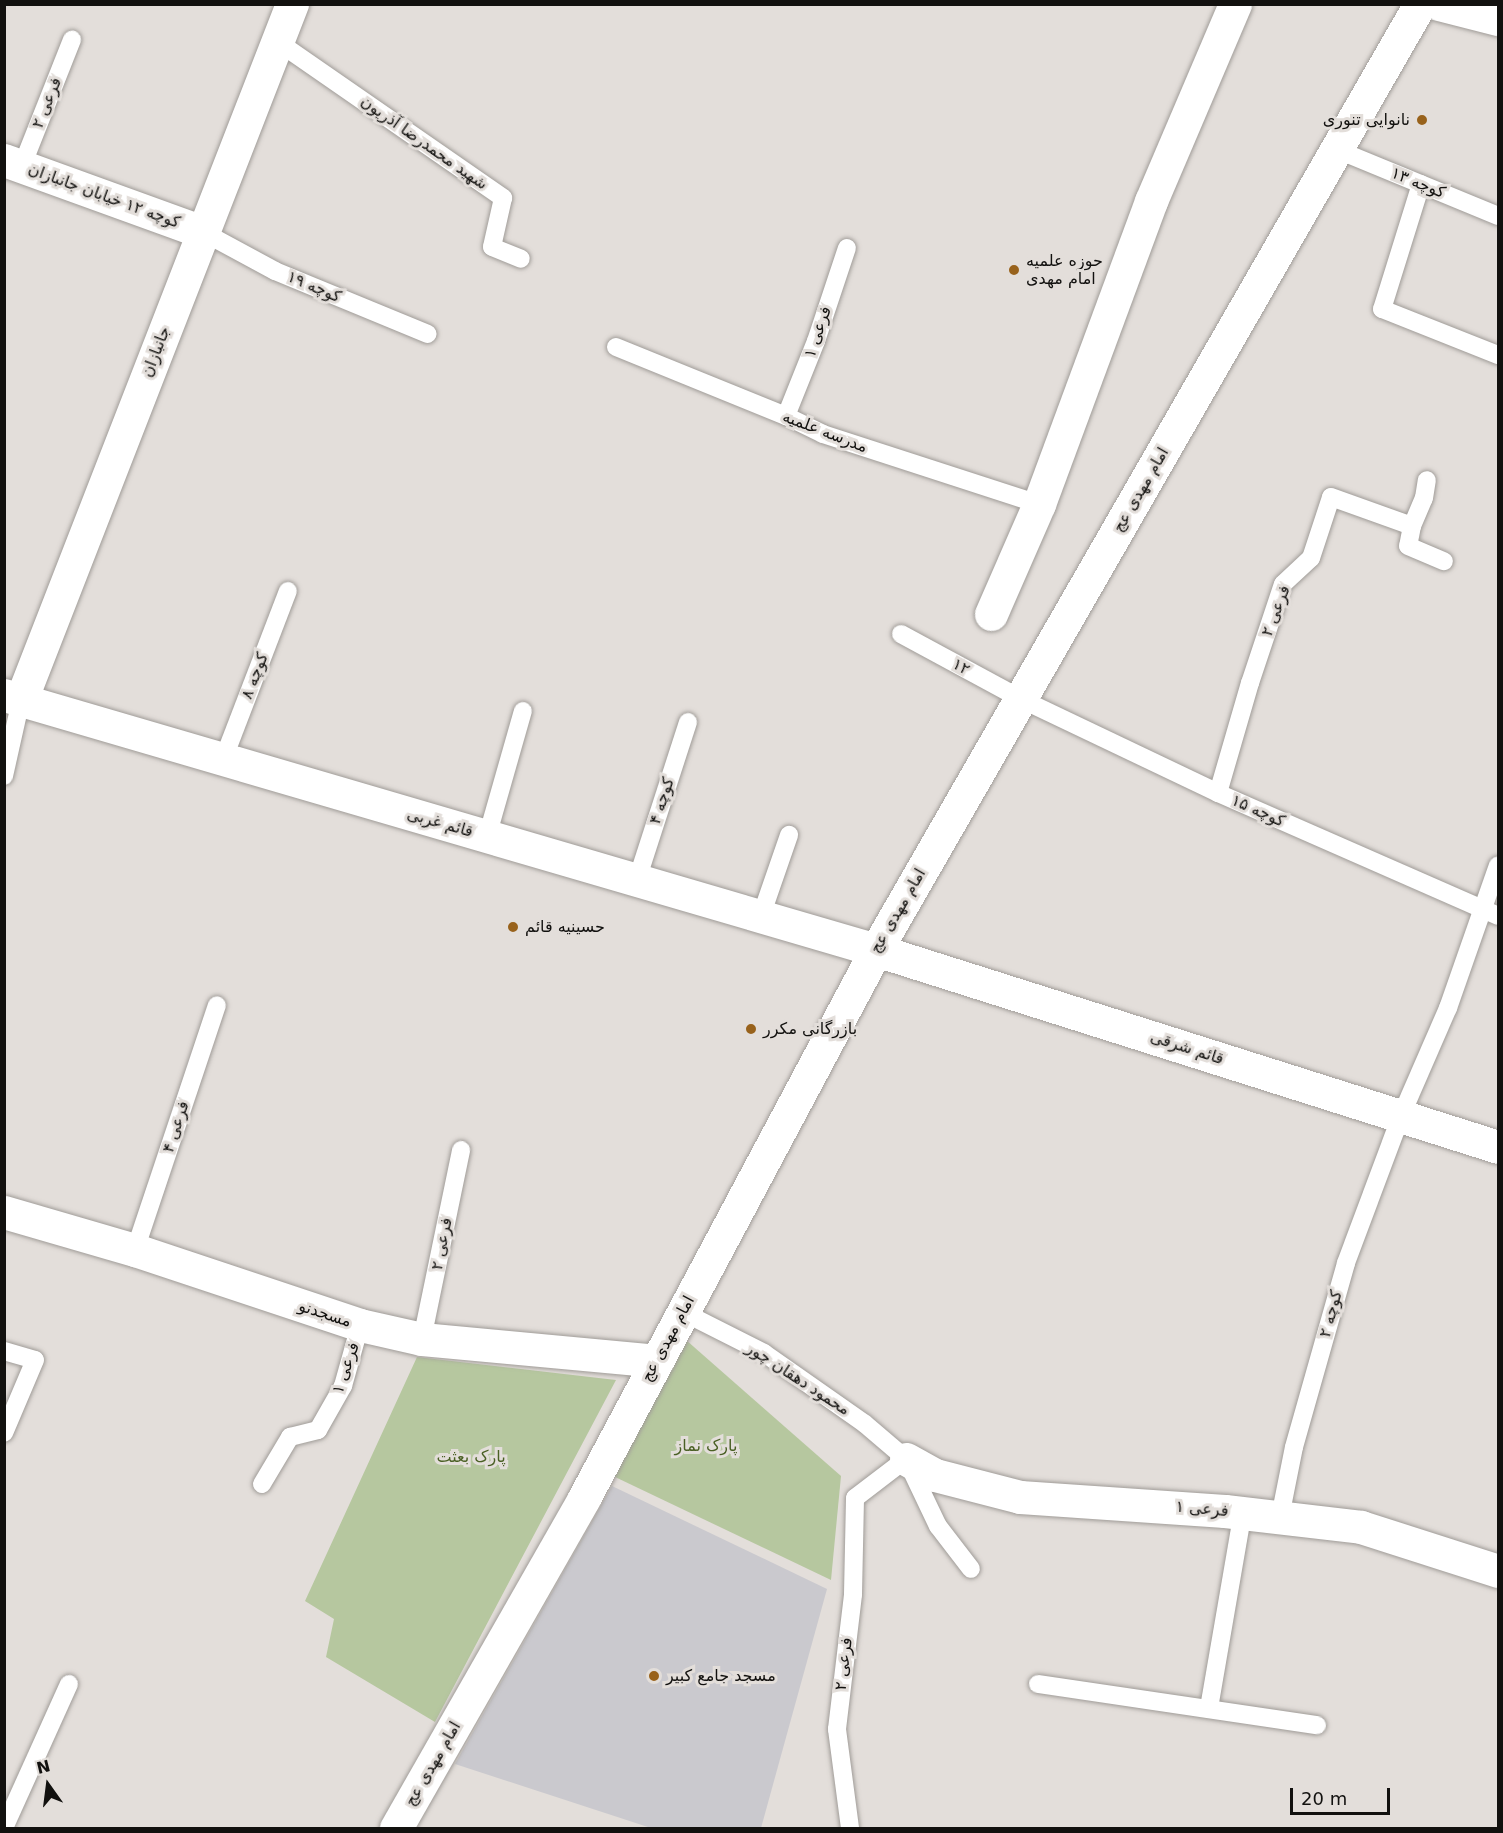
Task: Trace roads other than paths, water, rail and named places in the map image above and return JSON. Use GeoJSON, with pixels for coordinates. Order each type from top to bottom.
{"type":"FeatureCollection","features":[{"type":"Feature","properties":{"kind":"street","name":"جانبازان"},"geometry":{"type":"LineString","coordinates":[[13,697],[203,232],[292,4]]}},
{"type":"Feature","properties":{"kind":"street"},"geometry":{"type":"LineString","coordinates":[[991,614],[1039,504],[1151,201],[1235,4]]}},
{"type":"Feature","properties":{"kind":"street","name":"امام مهدی عج"},"geometry":{"type":"LineString","coordinates":[[396,1828],[584,1498],[876,950],[1420,4]]}},
{"type":"Feature","properties":{"kind":"street"},"geometry":{"type":"LineString","coordinates":[[1439,4],[1498,19]]}},
{"type":"Feature","properties":{"kind":"street","name":"کوچه ۱۲ خیابان جانبازان"},"geometry":{"type":"LineString","coordinates":[[9,163],[203,232]]}},
{"type":"Feature","properties":{"kind":"street","name":"قائم غربی"},"geometry":{"type":"LineString","coordinates":[[13,697],[876,950]]}},
{"type":"Feature","properties":{"kind":"street","name":"قائم شرقی"},"geometry":{"type":"LineString","coordinates":[[876,950],[1498,1147]]}},
{"type":"Feature","properties":{"kind":"street","name":"مسجدنو"},"geometry":{"type":"LineString","coordinates":[[4,1212],[135,1250],[360,1325],[422,1339],[657,1361]]}},
{"type":"Feature","properties":{"kind":"street","name":"فرعی ۱"},"geometry":{"type":"LineString","coordinates":[[906,1459],[935,1475],[1020,1497],[1243,1512],[1361,1527],[1498,1571]]}},
{"type":"Feature","properties":{"kind":"lane","name":"فرعی ۲"},"geometry":{"type":"LineString","coordinates":[[9,163],[72,40]]}},
{"type":"Feature","properties":{"kind":"lane","name":"شهید محمدرضا آذریون"},"geometry":{"type":"LineString","coordinates":[[278,42],[503,198],[492,247],[521,259]]}},
{"type":"Feature","properties":{"kind":"lane","name":"کوچه ۱۳"},"geometry":{"type":"LineString","coordinates":[[1338,150],[1498,216]]}},
{"type":"Feature","properties":{"kind":"lane"},"geometry":{"type":"LineString","coordinates":[[1421,184],[1382,309],[1498,355]]}},
{"type":"Feature","properties":{"kind":"lane","name":"کوچه ۱۹"},"geometry":{"type":"LineString","coordinates":[[203,232],[275,271],[428,334]]}},
{"type":"Feature","properties":{"kind":"lane","name":"فرعی ۱"},"geometry":{"type":"LineString","coordinates":[[786,416],[816,341],[847,248]]}},
{"type":"Feature","properties":{"kind":"lane","name":"مدرسه علمیه"},"geometry":{"type":"LineString","coordinates":[[616,347],[786,416],[823,434],[1039,504]]}},
{"type":"Feature","properties":{"kind":"lane"},"geometry":{"type":"LineString","coordinates":[[1427,480],[1424,498],[1412,526],[1408,546],[1444,561]]}},
{"type":"Feature","properties":{"kind":"lane","name":"فرعی ۲"},"geometry":{"type":"LineString","coordinates":[[1218,793],[1250,683],[1283,584],[1311,558],[1331,497],[1412,526]]}},
{"type":"Feature","properties":{"kind":"lane","name":"کوچه ۸"},"geometry":{"type":"LineString","coordinates":[[223,760],[288,591]]}},
{"type":"Feature","properties":{"kind":"lane","name":"۱۲"},"geometry":{"type":"LineString","coordinates":[[901,634],[1021,699]]}},
{"type":"Feature","properties":{"kind":"lane"},"geometry":{"type":"LineString","coordinates":[[4,776],[13,697]]}},
{"type":"Feature","properties":{"kind":"lane","name":"کوچه ۱۵"},"geometry":{"type":"LineString","coordinates":[[1021,699],[1218,793],[1498,916]]}},
{"type":"Feature","properties":{"kind":"lane"},"geometry":{"type":"LineString","coordinates":[[487,837],[523,711]]}},
{"type":"Feature","properties":{"kind":"lane","name":"کوچه ۴"},"geometry":{"type":"LineString","coordinates":[[637,880],[688,722]]}},
{"type":"Feature","properties":{"kind":"lane"},"geometry":{"type":"LineString","coordinates":[[761,916],[789,835]]}},
{"type":"Feature","properties":{"kind":"lane"},"geometry":{"type":"LineString","coordinates":[[1481,909],[1498,865]]}},
{"type":"Feature","properties":{"kind":"lane","name":"کوچه ۲"},"geometry":{"type":"LineString","coordinates":[[1280,1517],[1294,1447],[1346,1263],[1401,1116],[1448,1008],[1481,909]]}},
{"type":"Feature","properties":{"kind":"lane","name":"فرعی ۴"},"geometry":{"type":"LineString","coordinates":[[135,1250],[217,1005]]}},
{"type":"Feature","properties":{"kind":"lane","name":"فرعی ۲"},"geometry":{"type":"LineString","coordinates":[[422,1339],[461,1150]]}},
{"type":"Feature","properties":{"kind":"lane","name":"محمود دهقان چور"},"geometry":{"type":"LineString","coordinates":[[683,1312],[764,1353],[865,1424],[906,1459]]}},
{"type":"Feature","properties":{"kind":"lane","name":"فرعی ۱"},"geometry":{"type":"LineString","coordinates":[[262,1484],[290,1437],[318,1430],[343,1386],[360,1325]]}},
{"type":"Feature","properties":{"kind":"lane"},"geometry":{"type":"LineString","coordinates":[[4,1351],[35,1360],[4,1432]]}},
{"type":"Feature","properties":{"kind":"lane","name":"فرعی ۲"},"geometry":{"type":"LineString","coordinates":[[850,1828],[837,1729],[854,1594],[855,1498],[906,1459]]}},
{"type":"Feature","properties":{"kind":"lane"},"geometry":{"type":"LineString","coordinates":[[906,1459],[938,1526],[971,1569]]}},
{"type":"Feature","properties":{"kind":"lane"},"geometry":{"type":"LineString","coordinates":[[1209,1708],[1243,1512]]}},
{"type":"Feature","properties":{"kind":"lane"},"geometry":{"type":"LineString","coordinates":[[4,1828],[69,1684]]}},
{"type":"Feature","properties":{"kind":"lane"},"geometry":{"type":"LineString","coordinates":[[1038,1684],[1317,1725]]}},
{"type":"Feature","properties":{"kind":"place","name":"نانوایی تنوری"},"geometry":{"type":"Point","coordinates":[1422,120]}},
{"type":"Feature","properties":{"kind":"place","name":"حوزه علمیه امام مهدی"},"geometry":{"type":"Point","coordinates":[1014,270]}},
{"type":"Feature","properties":{"kind":"place","name":"حسینیه قائم"},"geometry":{"type":"Point","coordinates":[513,927]}},
{"type":"Feature","properties":{"kind":"place","name":"بازرگانی مکرر"},"geometry":{"type":"Point","coordinates":[751,1029]}},
{"type":"Feature","properties":{"kind":"place","name":"مسجد جامع کبیر"},"geometry":{"type":"Point","coordinates":[654,1676]}},
{"type":"Feature","properties":{"kind":"park label","name":"پارک نماز"},"geometry":{"type":"Point","coordinates":[706,1446]}},
{"type":"Feature","properties":{"kind":"park label","name":"پارک بعثت"},"geometry":{"type":"Point","coordinates":[471,1457]}}]}
